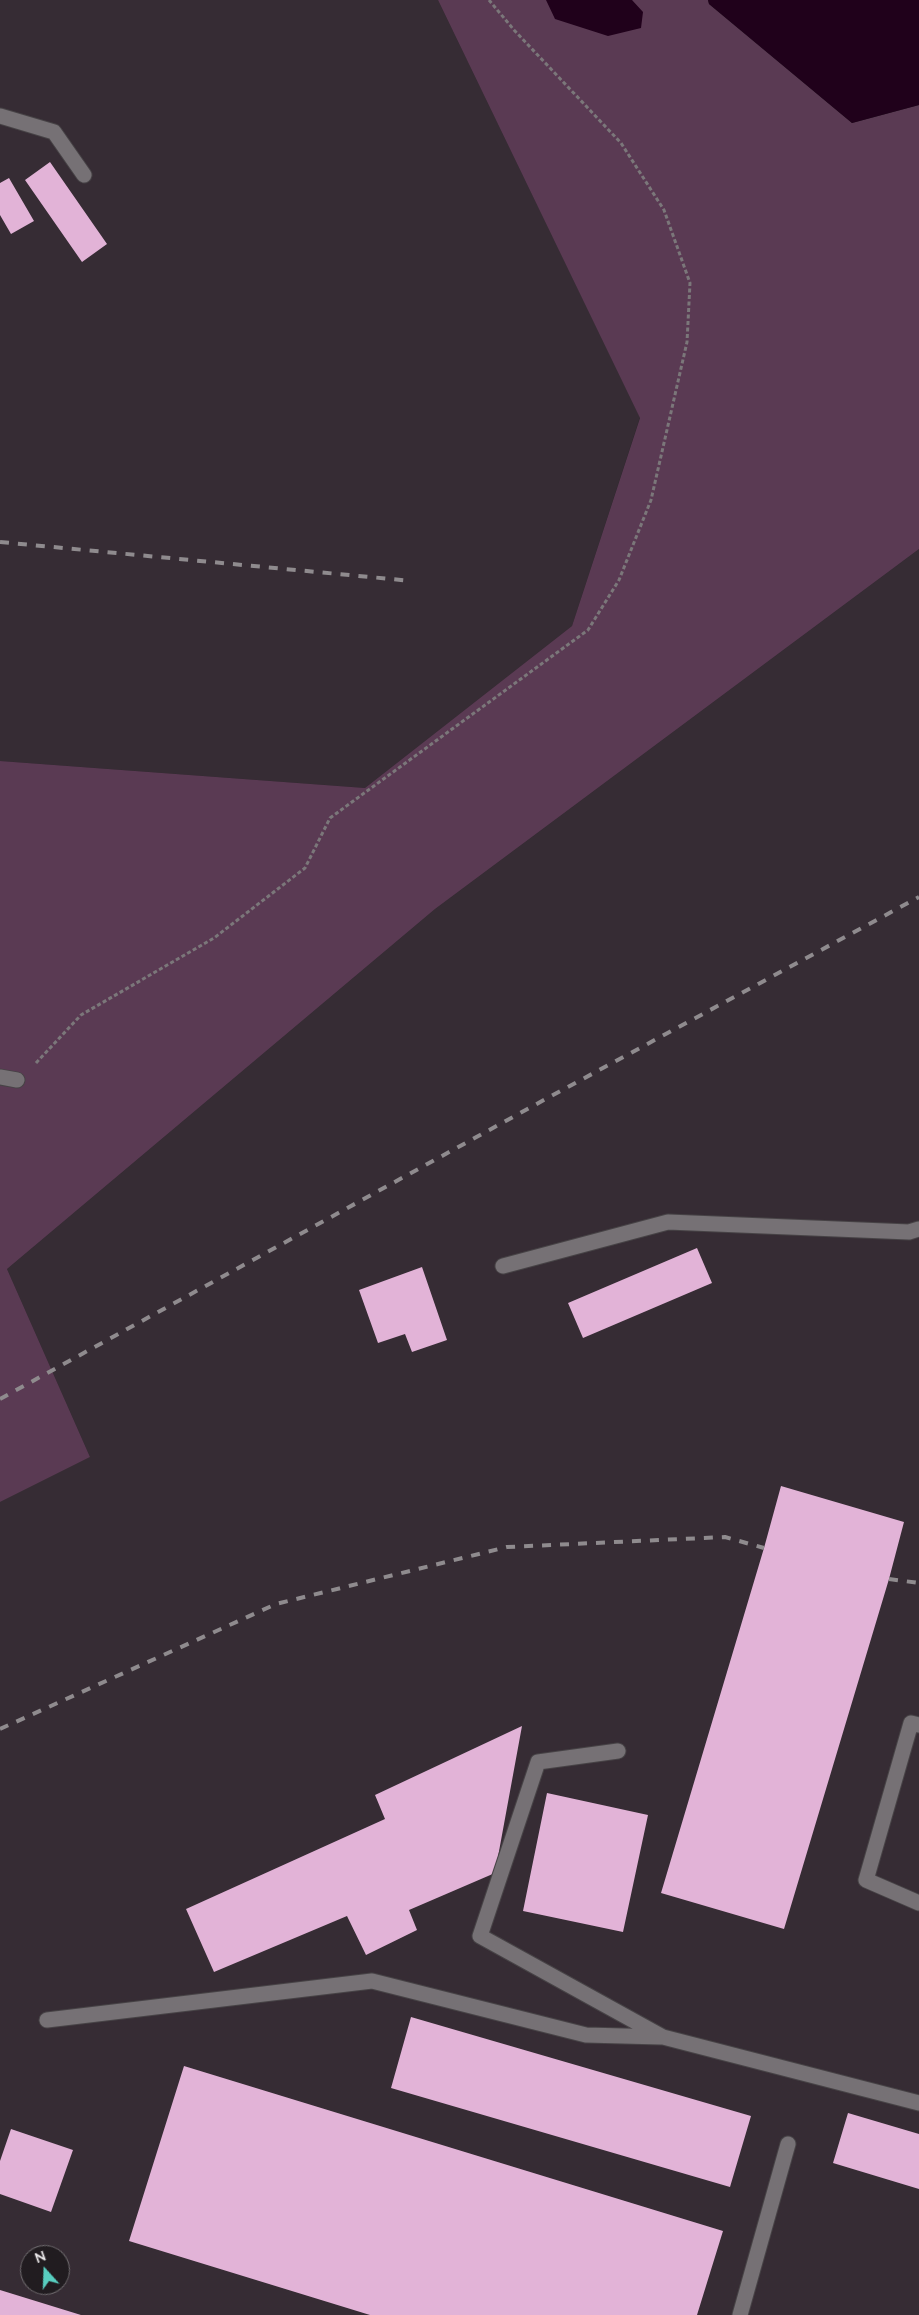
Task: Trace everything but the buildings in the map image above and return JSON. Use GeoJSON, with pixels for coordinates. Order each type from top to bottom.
{"type":"FeatureCollection","features":[{"type":"Feature","properties":{"kind":"street"},"geometry":{"type":"LineString","coordinates":[[0,116],[54,132],[84,175]]}},
{"type":"Feature","properties":{"kind":"street"},"geometry":{"type":"LineString","coordinates":[[0,1077],[17,1080]]}},
{"type":"Feature","properties":{"kind":"street"},"geometry":{"type":"LineString","coordinates":[[502,1266],[668,1222],[909,1232],[919,1229]]}},
{"type":"Feature","properties":{"kind":"street"},"geometry":{"type":"LineString","coordinates":[[919,1725],[910,1723],[866,1880],[919,1903]]}},
{"type":"Feature","properties":{"kind":"street"},"geometry":{"type":"LineString","coordinates":[[618,1751],[538,1762],[480,1936],[663,2037]]}},
{"type":"Feature","properties":{"kind":"street"},"geometry":{"type":"LineString","coordinates":[[47,2020],[372,1981],[586,2035],[663,2037],[919,2103]]}},
{"type":"Feature","properties":{"kind":"street"},"geometry":{"type":"LineString","coordinates":[[740,2315],[788,2144]]}},
{"type":"Feature","properties":{"kind":"path"},"geometry":{"type":"LineString","coordinates":[[17,1080],[46,1055],[81,1015],[214,938],[304,868],[330,818],[588,630],[620,580],[651,500],[686,342],[690,283],[664,210],[621,143],[514,30],[489,0]]}},
{"type":"Feature","properties":{"kind":"shaded area"},"geometry":{"type":"Polygon","coordinates":[[[0,0],[438,0],[640,417],[572,626],[365,788],[0,761],[0,0]]]}},
{"type":"Feature","properties":{"kind":"shaded area"},"geometry":{"type":"Polygon","coordinates":[[[438,0],[708,0],[709,4],[852,123],[919,105],[919,549],[435,909],[7,1269],[90,1457],[0,1502],[0,761],[365,788],[572,626],[640,418],[438,0]]]}},
{"type":"Feature","properties":{"kind":"shaded area"},"geometry":{"type":"Polygon","coordinates":[[[546,0],[632,0],[643,12],[641,28],[608,36],[555,19],[546,0]]]}},
{"type":"Feature","properties":{"kind":"shaded area"},"geometry":{"type":"Polygon","coordinates":[[[708,0],[919,0],[919,105],[852,123],[709,4],[708,0]]]}},
{"type":"Feature","properties":{"kind":"shaded area"},"geometry":{"type":"Polygon","coordinates":[[[919,549],[919,2315],[0,2315],[0,1502],[90,1457],[7,1269],[435,909],[919,549]]]}},
{"type":"Feature","properties":{"kind":"railway"},"geometry":{"type":"LineString","coordinates":[[0,542],[412,581]]}},
{"type":"Feature","properties":{"kind":"railway"},"geometry":{"type":"LineString","coordinates":[[0,1399],[542,1101],[919,897]]}},
{"type":"Feature","properties":{"kind":"railway"},"geometry":{"type":"LineString","coordinates":[[0,1729],[276,1604],[507,1547],[725,1537],[764,1548]]}},
{"type":"Feature","properties":{"kind":"railway"},"geometry":{"type":"LineString","coordinates":[[889,1579],[919,1583]]}}]}
